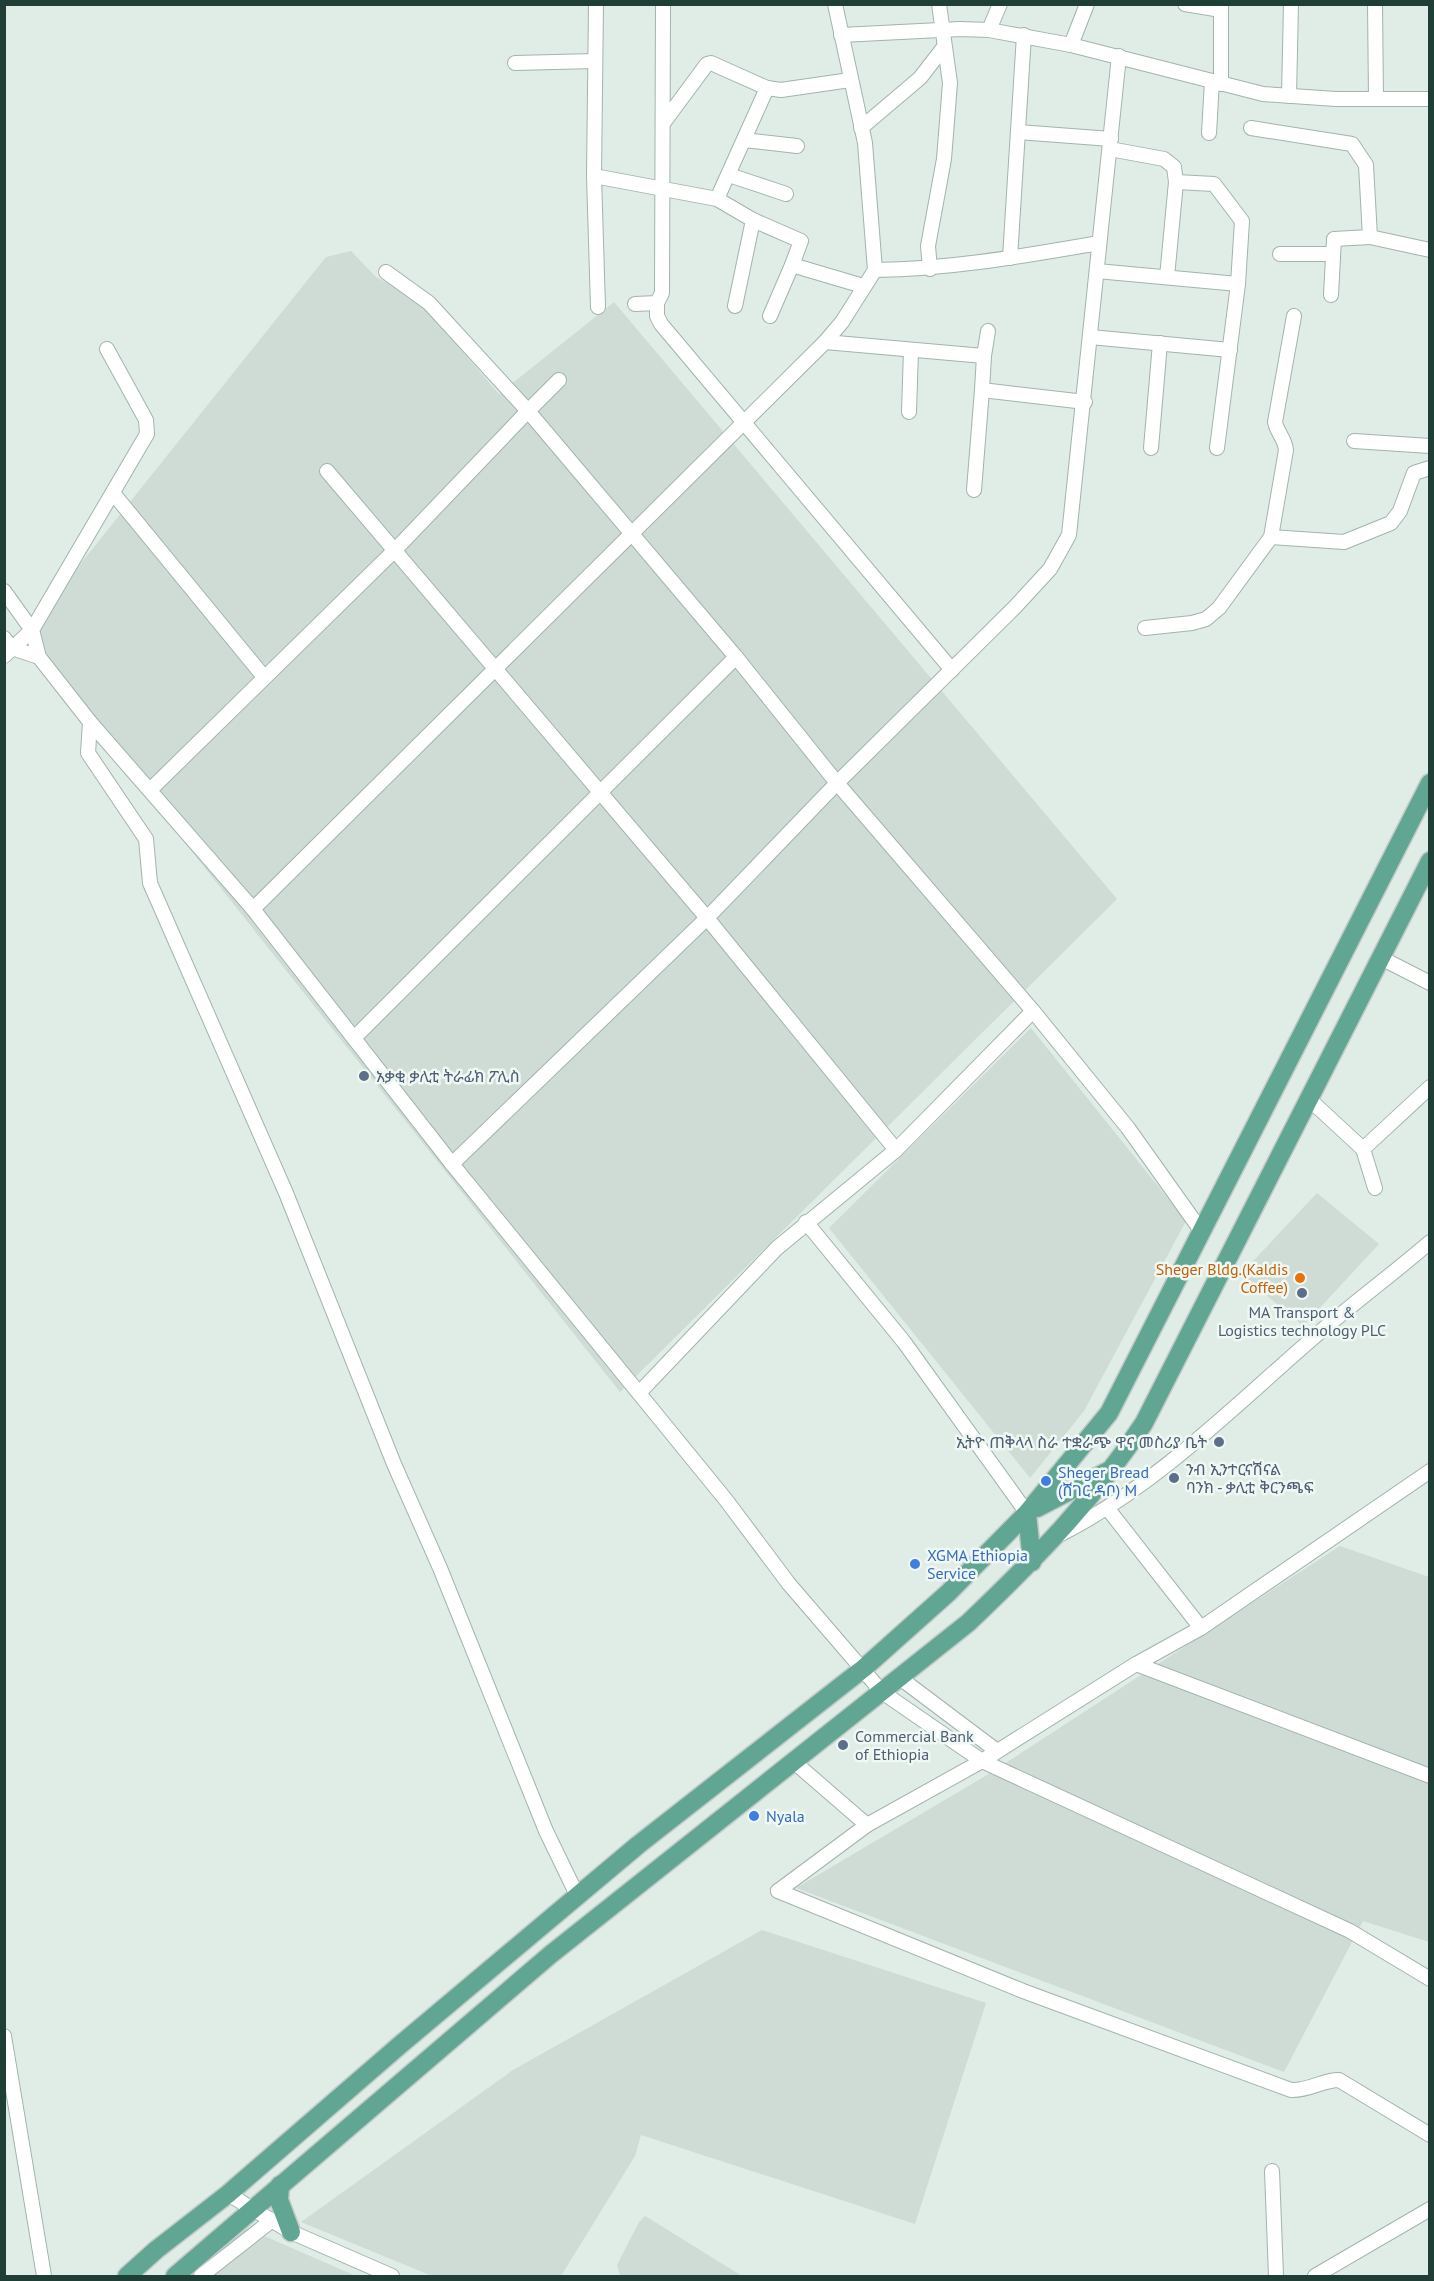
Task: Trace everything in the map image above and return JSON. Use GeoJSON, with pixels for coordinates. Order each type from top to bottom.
{"type":"FeatureCollection","features":[{"type":"Feature","properties":{"kind":"main road"},"geometry":{"type":"LineString","coordinates":[[127,2277],[156,2250],[228,2194],[577,1895],[864,1668],[948,1593],[1027,1513],[1109,1413],[1430,783]]}},
{"type":"Feature","properties":{"kind":"main road"},"geometry":{"type":"LineString","coordinates":[[175,2277],[251,2209],[550,1956],[968,1623],[1055,1537],[1115,1467],[1144,1423],[1430,861]]}},
{"type":"Feature","properties":{"kind":"main road"},"geometry":{"type":"LineString","coordinates":[[1027,1513],[1115,1467]]}},
{"type":"Feature","properties":{"kind":"main road"},"geometry":{"type":"LineString","coordinates":[[1027,1513],[1032,1562]]}},
{"type":"Feature","properties":{"kind":"main road"},"geometry":{"type":"LineString","coordinates":[[280,2185],[279,2200],[291,2232]]}},
{"type":"Feature","properties":{"kind":"street"},"geometry":{"type":"LineString","coordinates":[[596,4],[594,176],[598,307]]}},
{"type":"Feature","properties":{"kind":"street"},"geometry":{"type":"LineString","coordinates":[[663,4],[662,294],[657,303],[657,316],[661,324],[952,670]]}},
{"type":"Feature","properties":{"kind":"street"},"geometry":{"type":"LineString","coordinates":[[253,909],[744,423],[842,322],[875,270],[861,128],[835,4]]}},
{"type":"Feature","properties":{"kind":"street"},"geometry":{"type":"LineString","coordinates":[[930,269],[928,246],[944,159],[950,83],[939,4]]}},
{"type":"Feature","properties":{"kind":"street"},"geometry":{"type":"LineString","coordinates":[[989,30],[1000,4]]}},
{"type":"Feature","properties":{"kind":"street"},"geometry":{"type":"LineString","coordinates":[[1071,45],[1087,4]]}},
{"type":"Feature","properties":{"kind":"street"},"geometry":{"type":"LineString","coordinates":[[1185,4],[1221,7],[1216,82],[1209,133]]}},
{"type":"Feature","properties":{"kind":"street"},"geometry":{"type":"LineString","coordinates":[[1289,96],[1291,4]]}},
{"type":"Feature","properties":{"kind":"street"},"geometry":{"type":"LineString","coordinates":[[1375,4],[1376,98]]}},
{"type":"Feature","properties":{"kind":"street"},"geometry":{"type":"LineString","coordinates":[[841,35],[989,30],[1024,35],[1119,56],[1263,94],[1336,99],[1430,99]]}},
{"type":"Feature","properties":{"kind":"street"},"geometry":{"type":"LineString","coordinates":[[1010,258],[1024,35]]}},
{"type":"Feature","properties":{"kind":"street"},"geometry":{"type":"LineString","coordinates":[[861,128],[920,78],[944,47]]}},
{"type":"Feature","properties":{"kind":"street"},"geometry":{"type":"LineString","coordinates":[[452,1164],[707,918],[837,783],[1043,577],[1065,546],[1069,535],[1085,402],[1119,56]]}},
{"type":"Feature","properties":{"kind":"street"},"geometry":{"type":"LineString","coordinates":[[515,63],[595,60]]}},
{"type":"Feature","properties":{"kind":"street"},"geometry":{"type":"LineString","coordinates":[[664,122],[707,64],[711,63],[767,88],[792,89],[850,80]]}},
{"type":"Feature","properties":{"kind":"street"},"geometry":{"type":"LineString","coordinates":[[717,199],[767,88]]}},
{"type":"Feature","properties":{"kind":"street"},"geometry":{"type":"LineString","coordinates":[[1251,128],[1352,144],[1366,165],[1370,237]]}},
{"type":"Feature","properties":{"kind":"street"},"geometry":{"type":"LineString","coordinates":[[1018,132],[1111,144],[1170,162],[1176,182],[1167,277]]}},
{"type":"Feature","properties":{"kind":"street"},"geometry":{"type":"LineString","coordinates":[[744,140],[797,146]]}},
{"type":"Feature","properties":{"kind":"street"},"geometry":{"type":"LineString","coordinates":[[729,175],[786,194]]}},
{"type":"Feature","properties":{"kind":"street"},"geometry":{"type":"LineString","coordinates":[[594,176],[663,187],[717,199],[753,220],[801,241],[770,316]]}},
{"type":"Feature","properties":{"kind":"street"},"geometry":{"type":"LineString","coordinates":[[1176,182],[1214,184],[1239,214],[1242,221],[1238,284],[1217,448]]}},
{"type":"Feature","properties":{"kind":"street"},"geometry":{"type":"LineString","coordinates":[[735,306],[753,220]]}},
{"type":"Feature","properties":{"kind":"street"},"geometry":{"type":"LineString","coordinates":[[1331,295],[1332,243],[1339,237],[1370,237],[1430,250]]}},
{"type":"Feature","properties":{"kind":"street"},"geometry":{"type":"LineString","coordinates":[[875,270],[930,269],[1099,243]]}},
{"type":"Feature","properties":{"kind":"street"},"geometry":{"type":"LineString","coordinates":[[1280,254],[1332,254]]}},
{"type":"Feature","properties":{"kind":"street"},"geometry":{"type":"LineString","coordinates":[[792,266],[863,286]]}},
{"type":"Feature","properties":{"kind":"street"},"geometry":{"type":"LineString","coordinates":[[1097,271],[1238,284]]}},
{"type":"Feature","properties":{"kind":"street"},"geometry":{"type":"LineString","coordinates":[[386,272],[429,303],[528,411],[736,657],[837,783],[1033,1011],[1128,1128],[1202,1232]]}},
{"type":"Feature","properties":{"kind":"street"},"geometry":{"type":"LineString","coordinates":[[635,304],[657,303]]}},
{"type":"Feature","properties":{"kind":"street"},"geometry":{"type":"LineString","coordinates":[[1145,628],[1166,627],[1206,619],[1219,608],[1271,537],[1286,450],[1286,441],[1276,429],[1275,422],[1294,316]]}},
{"type":"Feature","properties":{"kind":"street"},"geometry":{"type":"LineString","coordinates":[[974,490],[988,331]]}},
{"type":"Feature","properties":{"kind":"street"},"geometry":{"type":"LineString","coordinates":[[1090,337],[1230,350]]}},
{"type":"Feature","properties":{"kind":"street"},"geometry":{"type":"LineString","coordinates":[[825,342],[984,356]]}},
{"type":"Feature","properties":{"kind":"street"},"geometry":{"type":"LineString","coordinates":[[1150,448],[1160,343]]}},
{"type":"Feature","properties":{"kind":"street"},"geometry":{"type":"LineString","coordinates":[[7,647],[32,630],[142,446],[148,427],[106,349]]}},
{"type":"Feature","properties":{"kind":"street"},"geometry":{"type":"LineString","coordinates":[[909,412],[911,350]]}},
{"type":"Feature","properties":{"kind":"street"},"geometry":{"type":"LineString","coordinates":[[150,790],[395,550],[559,380]]}},
{"type":"Feature","properties":{"kind":"street"},"geometry":{"type":"LineString","coordinates":[[982,390],[1085,402]]}},
{"type":"Feature","properties":{"kind":"street"},"geometry":{"type":"LineString","coordinates":[[1354,441],[1430,446]]}},
{"type":"Feature","properties":{"kind":"street"},"geometry":{"type":"LineString","coordinates":[[1271,537],[1344,542],[1391,523],[1400,511],[1414,473],[1430,468]]}},
{"type":"Feature","properties":{"kind":"street"},"geometry":{"type":"LineString","coordinates":[[327,471],[707,918],[896,1150]]}},
{"type":"Feature","properties":{"kind":"street"},"geometry":{"type":"LineString","coordinates":[[113,493],[264,677]]}},
{"type":"Feature","properties":{"kind":"street"},"geometry":{"type":"LineString","coordinates":[[4,591],[32,630],[39,657],[90,722],[253,909],[452,1164],[639,1394],[789,1584],[864,1668],[882,1692],[982,1761],[1350,1930],[1430,1979]]}},
{"type":"Feature","properties":{"kind":"street"},"geometry":{"type":"LineString","coordinates":[[7,647],[39,657]]}},
{"type":"Feature","properties":{"kind":"street"},"geometry":{"type":"LineString","coordinates":[[354,1038],[736,657]]}},
{"type":"Feature","properties":{"kind":"street"},"geometry":{"type":"LineString","coordinates":[[90,722],[88,753],[146,839],[150,883],[286,1193],[394,1464],[440,1568],[546,1831],[577,1895]]}},
{"type":"Feature","properties":{"kind":"street"},"geometry":{"type":"LineString","coordinates":[[1381,958],[1430,983]]}},
{"type":"Feature","properties":{"kind":"street"},"geometry":{"type":"LineString","coordinates":[[639,1394],[777,1248],[896,1150],[1033,1011]]}},
{"type":"Feature","properties":{"kind":"street"},"geometry":{"type":"LineString","coordinates":[[1363,1149],[1430,1087]]}},
{"type":"Feature","properties":{"kind":"street"},"geometry":{"type":"LineString","coordinates":[[1309,1099],[1363,1149],[1375,1188]]}},
{"type":"Feature","properties":{"kind":"street"},"geometry":{"type":"LineString","coordinates":[[806,1222],[904,1342],[1027,1513]]}},
{"type":"Feature","properties":{"kind":"street"},"geometry":{"type":"LineString","coordinates":[[1055,1537],[1108,1509],[1174,1460],[1319,1333],[1430,1242]]}},
{"type":"Feature","properties":{"kind":"street"},"geometry":{"type":"LineString","coordinates":[[1430,1471],[1201,1628],[1136,1664],[982,1761],[867,1825],[778,1891],[1023,1991],[1291,2090],[1309,2089],[1330,2080],[1339,2080],[1430,2135]]}},
{"type":"Feature","properties":{"kind":"street"},"geometry":{"type":"LineString","coordinates":[[1108,1509],[1201,1628]]}},
{"type":"Feature","properties":{"kind":"street"},"geometry":{"type":"LineString","coordinates":[[1136,1664],[1430,1776]]}},
{"type":"Feature","properties":{"kind":"street"},"geometry":{"type":"LineString","coordinates":[[900,1678],[997,1751]]}},
{"type":"Feature","properties":{"kind":"street"},"geometry":{"type":"LineString","coordinates":[[793,1761],[867,1825]]}},
{"type":"Feature","properties":{"kind":"street"},"geometry":{"type":"LineString","coordinates":[[4,2036],[44,2277]]}},
{"type":"Feature","properties":{"kind":"street"},"geometry":{"type":"LineString","coordinates":[[1272,2171],[1276,2277]]}},
{"type":"Feature","properties":{"kind":"street"},"geometry":{"type":"LineString","coordinates":[[228,2194],[291,2232],[392,2277]]}},
{"type":"Feature","properties":{"kind":"street"},"geometry":{"type":"LineString","coordinates":[[1315,2277],[1430,2209]]}},
{"type":"Feature","properties":{"kind":"street"},"geometry":{"type":"LineString","coordinates":[[201,2277],[271,2221]]}},
{"type":"Feature","properties":{"kind":"shaded area"},"geometry":{"type":"Polygon","coordinates":[[[351,251],[376,277],[416,298],[499,394],[614,302],[1117,899],[620,1392],[22,637],[326,257],[351,251]]]}},
{"type":"Feature","properties":{"kind":"shaded area"},"geometry":{"type":"Polygon","coordinates":[[[1031,1028],[1186,1221],[1084,1411],[1030,1478],[829,1228],[1031,1028]]]}},
{"type":"Feature","properties":{"kind":"shaded area"},"geometry":{"type":"Polygon","coordinates":[[[1317,1193],[1379,1244],[1303,1326],[1241,1274],[1317,1193]]]}},
{"type":"Feature","properties":{"kind":"shaded area"},"geometry":{"type":"Polygon","coordinates":[[[1340,1546],[1429,1577],[1429,1942],[1363,1921],[1284,2072],[796,1888],[987,1775],[1340,1546]]]}},
{"type":"Feature","properties":{"kind":"shaded area"},"geometry":{"type":"Polygon","coordinates":[[[762,1930],[986,2003],[915,2224],[641,2135],[635,2156],[561,2276],[432,2276],[301,2222],[513,2070],[762,1930]]]}},
{"type":"Feature","properties":{"kind":"shaded area"},"geometry":{"type":"Polygon","coordinates":[[[645,2216],[742,2276],[620,2276],[617,2265],[639,2222],[645,2216]]]}},
{"type":"Feature","properties":{"kind":"shaded area"},"geometry":{"type":"Polygon","coordinates":[[[246,2228],[356,2276],[189,2276],[246,2228]]]}},
{"type":"Feature","properties":{"kind":"place","name":"አቃቂ ቃሊቲ ትራፊክ ፖሊስ"},"geometry":{"type":"Point","coordinates":[364,1076]}},
{"type":"Feature","properties":{"kind":"place","name":"Sheger Bldg.(Kaldis Coffee)"},"geometry":{"type":"Point","coordinates":[1300,1278]}},
{"type":"Feature","properties":{"kind":"place","name":"MA Transport & Logistics technology PLC"},"geometry":{"type":"Point","coordinates":[1302,1293]}},
{"type":"Feature","properties":{"kind":"place","name":"ኢትዮ ጠቅላላ ስራ ተቋራጭ ዋና መስሪያ ቤት"},"geometry":{"type":"Point","coordinates":[1219,1442]}},
{"type":"Feature","properties":{"kind":"place","name":"ንብ ኢንተርናሽናል ባንክ - ቃሊቲ ቅርንጫፍ"},"geometry":{"type":"Point","coordinates":[1174,1478]}},
{"type":"Feature","properties":{"kind":"place","name":"Sheger Bread (ሸገር ዳቦ) M"},"geometry":{"type":"Point","coordinates":[1046,1481]}},
{"type":"Feature","properties":{"kind":"place","name":"XGMA Ethiopia Service"},"geometry":{"type":"Point","coordinates":[915,1564]}},
{"type":"Feature","properties":{"kind":"place","name":"Commercial Bank of Ethiopia"},"geometry":{"type":"Point","coordinates":[843,1745]}},
{"type":"Feature","properties":{"kind":"place","name":"Nyala"},"geometry":{"type":"Point","coordinates":[754,1816]}}]}
